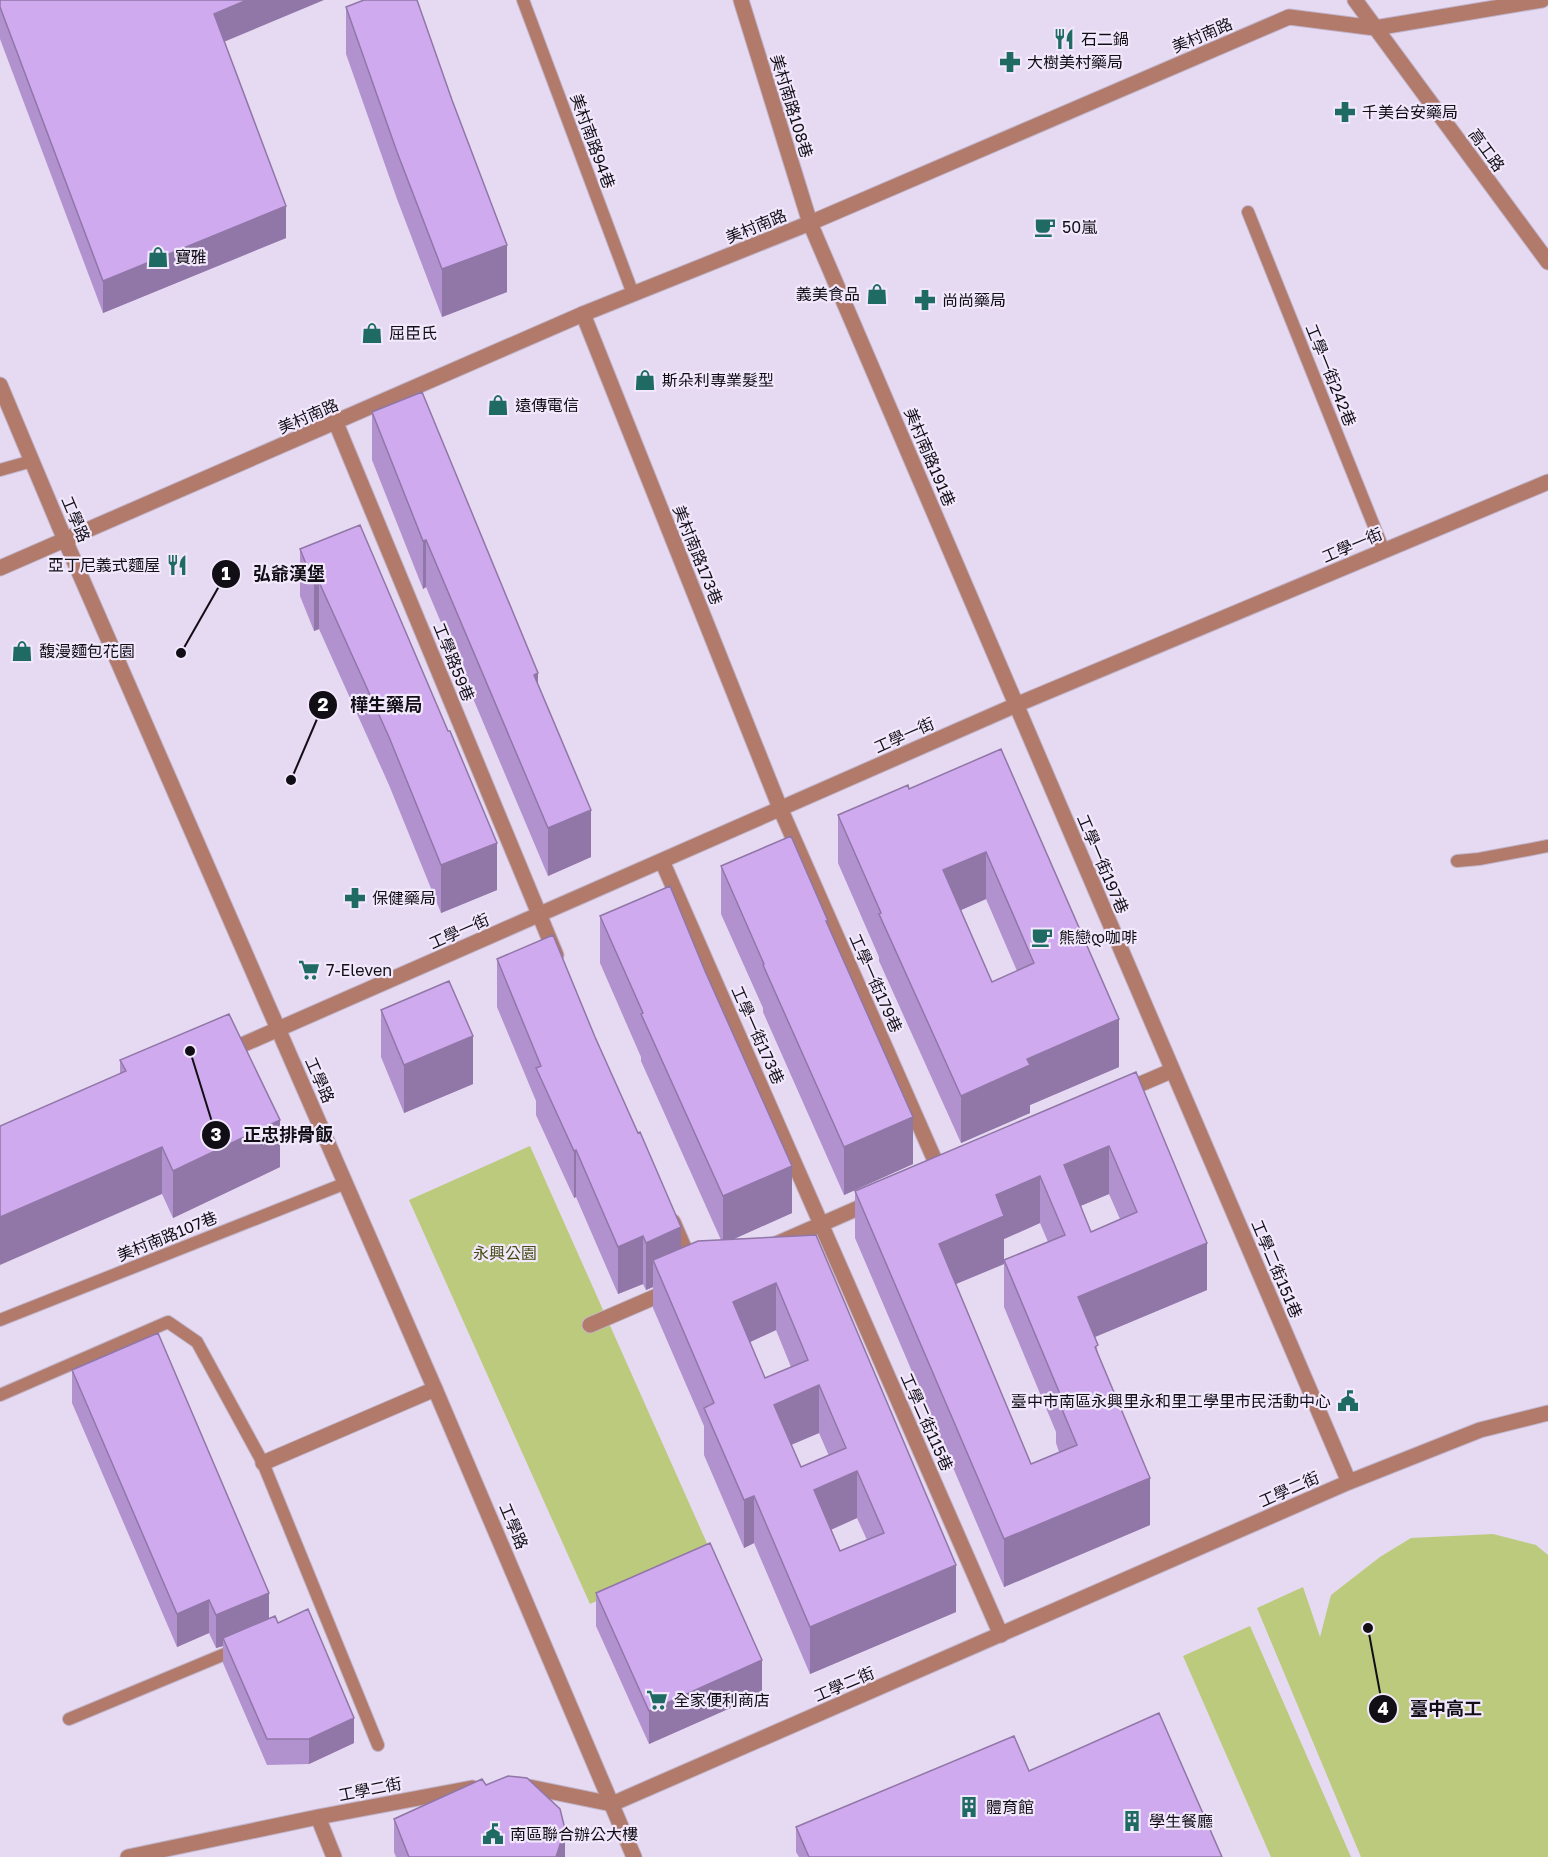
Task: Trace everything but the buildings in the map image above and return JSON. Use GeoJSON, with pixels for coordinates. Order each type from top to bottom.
{"type":"FeatureCollection","features":[{"type":"Feature","properties":{"kind":"street","name":"美村南路108巷"},"geometry":{"type":"LineString","coordinates":[[741,0],[810,223]]}},
{"type":"Feature","properties":{"kind":"street","name":"高工路"},"geometry":{"type":"LineString","coordinates":[[1355,0],[1548,262]]}},
{"type":"Feature","properties":{"kind":"street","name":"美村南路"},"geometry":{"type":"LineString","coordinates":[[0,568],[583,314],[810,223],[1289,18],[1375,28],[1542,0]]}},
{"type":"Feature","properties":{"kind":"street","name":"美村南路191巷"},"geometry":{"type":"LineString","coordinates":[[810,223],[1016,705]]}},
{"type":"Feature","properties":{"kind":"street","name":"美村南路173巷"},"geometry":{"type":"LineString","coordinates":[[583,314],[780,808]]}},
{"type":"Feature","properties":{"kind":"street","name":"工學路"},"geometry":{"type":"LineString","coordinates":[[0,385],[65,540],[435,1389],[634,1857]]}},
{"type":"Feature","properties":{"kind":"street","name":"工學路59巷"},"geometry":{"type":"LineString","coordinates":[[336,423],[562,969]]}},
{"type":"Feature","properties":{"kind":"street","name":"工學一街"},"geometry":{"type":"LineString","coordinates":[[214,1057],[1016,705],[1548,482]]}},
{"type":"Feature","properties":{"kind":"street","name":"工學一街197巷"},"geometry":{"type":"LineString","coordinates":[[1016,705],[1172,1071]]}},
{"type":"Feature","properties":{"kind":"street","name":"工學一街179巷"},"geometry":{"type":"LineString","coordinates":[[780,808],[940,1172]]}},
{"type":"Feature","properties":{"kind":"street","name":"工學一街173巷"},"geometry":{"type":"LineString","coordinates":[[662,861],[821,1224]]}},
{"type":"Feature","properties":{"kind":"street"},"geometry":{"type":"LineString","coordinates":[[1108,1098],[1172,1071]]}},
{"type":"Feature","properties":{"kind":"street","name":"工學二街151巷"},"geometry":{"type":"LineString","coordinates":[[1172,1071],[1349,1482]]}},
{"type":"Feature","properties":{"kind":"street"},"geometry":{"type":"LineString","coordinates":[[759,1251],[886,1196]]}},
{"type":"Feature","properties":{"kind":"street"},"geometry":{"type":"LineString","coordinates":[[590,1325],[703,1276],[665,1204]]}},
{"type":"Feature","properties":{"kind":"street","name":"工學二街115巷"},"geometry":{"type":"LineString","coordinates":[[821,1224],[1001,1635]]}},
{"type":"Feature","properties":{"kind":"street"},"geometry":{"type":"LineString","coordinates":[[262,1462],[435,1389]]}},
{"type":"Feature","properties":{"kind":"street","name":"工學二街"},"geometry":{"type":"LineString","coordinates":[[612,1804],[1349,1482],[1480,1430],[1548,1413]]}},
{"type":"Feature","properties":{"kind":"street"},"geometry":{"type":"LineString","coordinates":[[505,1782],[612,1804]]}},
{"type":"Feature","properties":{"kind":"street","name":"工學二街"},"geometry":{"type":"LineString","coordinates":[[128,1857],[318,1817],[482,1787]]}},
{"type":"Feature","properties":{"kind":"street"},"geometry":{"type":"LineString","coordinates":[[318,1817],[334,1857]]}},
{"type":"Feature","properties":{"kind":"lane","name":"美村南路94巷"},"geometry":{"type":"LineString","coordinates":[[523,0],[633,294]]}},
{"type":"Feature","properties":{"kind":"lane","name":"工學一街242巷"},"geometry":{"type":"LineString","coordinates":[[1248,212],[1384,551]]}},
{"type":"Feature","properties":{"kind":"lane"},"geometry":{"type":"LineString","coordinates":[[0,470],[32,461]]}},
{"type":"Feature","properties":{"kind":"lane"},"geometry":{"type":"LineString","coordinates":[[1457,861],[1548,846]]}},
{"type":"Feature","properties":{"kind":"lane","name":"美村南路107巷"},"geometry":{"type":"LineString","coordinates":[[0,1320],[346,1184]]}},
{"type":"Feature","properties":{"kind":"lane"},"geometry":{"type":"LineString","coordinates":[[0,1395],[168,1322],[197,1342],[262,1462],[319,1614],[378,1745]]}},
{"type":"Feature","properties":{"kind":"lane"},"geometry":{"type":"LineString","coordinates":[[69,1719],[249,1644]]}},
{"type":"Feature","properties":{"kind":"green space","name":"永興公園"},"geometry":{"type":"Polygon","coordinates":[[[530,1146],[710,1550],[590,1604],[409,1200],[530,1146]]]}},
{"type":"Feature","properties":{"kind":"green space"},"geometry":{"type":"Polygon","coordinates":[[[1493,1534],[1536,1545],[1548,1555],[1548,1857],[1361,1857],[1257,1608],[1303,1587],[1320,1637],[1331,1595],[1380,1557],[1411,1538],[1493,1534]]]}},
{"type":"Feature","properties":{"kind":"green space"},"geometry":{"type":"Polygon","coordinates":[[[1250,1626],[1351,1857],[1271,1857],[1183,1656],[1250,1626]]]}},
{"type":"Feature","properties":{"kind":"place","name":"石二鍋"},"geometry":{"type":"Point","coordinates":[1064,39]}},
{"type":"Feature","properties":{"kind":"place","name":"大樹美村藥局"},"geometry":{"type":"Point","coordinates":[1010,62]}},
{"type":"Feature","properties":{"kind":"place","name":"千美台安藥局"},"geometry":{"type":"Point","coordinates":[1345,112]}},
{"type":"Feature","properties":{"kind":"place","name":"50嵐"},"geometry":{"type":"Point","coordinates":[1045,227]}},
{"type":"Feature","properties":{"kind":"place","name":"寶雅"},"geometry":{"type":"Point","coordinates":[158,257]}},
{"type":"Feature","properties":{"kind":"place","name":"義美食品"},"geometry":{"type":"Point","coordinates":[877,294]}},
{"type":"Feature","properties":{"kind":"place","name":"尚尚藥局"},"geometry":{"type":"Point","coordinates":[925,300]}},
{"type":"Feature","properties":{"kind":"place","name":"屈臣氏"},"geometry":{"type":"Point","coordinates":[372,333]}},
{"type":"Feature","properties":{"kind":"place","name":"斯朵利專業髮型"},"geometry":{"type":"Point","coordinates":[645,380]}},
{"type":"Feature","properties":{"kind":"place","name":"遠傳電信"},"geometry":{"type":"Point","coordinates":[498,405]}},
{"type":"Feature","properties":{"kind":"place","name":"亞丁尼義式麵屋"},"geometry":{"type":"Point","coordinates":[177,565]}},
{"type":"Feature","properties":{"kind":"place","name":"馥漫麵包花園"},"geometry":{"type":"Point","coordinates":[22,651]}},
{"type":"Feature","properties":{"kind":"place","name":"弘爺漢堡"},"geometry":{"type":"Point","coordinates":[181,653]}},
{"type":"Feature","properties":{"kind":"place","name":"樺生藥局"},"geometry":{"type":"Point","coordinates":[291,780]}},
{"type":"Feature","properties":{"kind":"place","name":"保健藥局"},"geometry":{"type":"Point","coordinates":[355,898]}},
{"type":"Feature","properties":{"kind":"place","name":"熊戀დ咖啡"},"geometry":{"type":"Point","coordinates":[1042,937]}},
{"type":"Feature","properties":{"kind":"place","name":"7-Eleven"},"geometry":{"type":"Point","coordinates":[309,970]}},
{"type":"Feature","properties":{"kind":"place","name":"正忠排骨飯"},"geometry":{"type":"Point","coordinates":[190,1051]}},
{"type":"Feature","properties":{"kind":"place","name":"臺中市南區永興里永和里工學里市民活動中心"},"geometry":{"type":"Point","coordinates":[1348,1401]}},
{"type":"Feature","properties":{"kind":"place","name":"臺中高工"},"geometry":{"type":"Point","coordinates":[1368,1628]}},
{"type":"Feature","properties":{"kind":"place","name":"全家便利商店"},"geometry":{"type":"Point","coordinates":[657,1700]}},
{"type":"Feature","properties":{"kind":"place","name":"體育館"},"geometry":{"type":"Point","coordinates":[969,1807]}},
{"type":"Feature","properties":{"kind":"place","name":"學生餐廳"},"geometry":{"type":"Point","coordinates":[1132,1821]}},
{"type":"Feature","properties":{"kind":"place","name":"南區聯合辦公大樓"},"geometry":{"type":"Point","coordinates":[493,1834]}}]}
